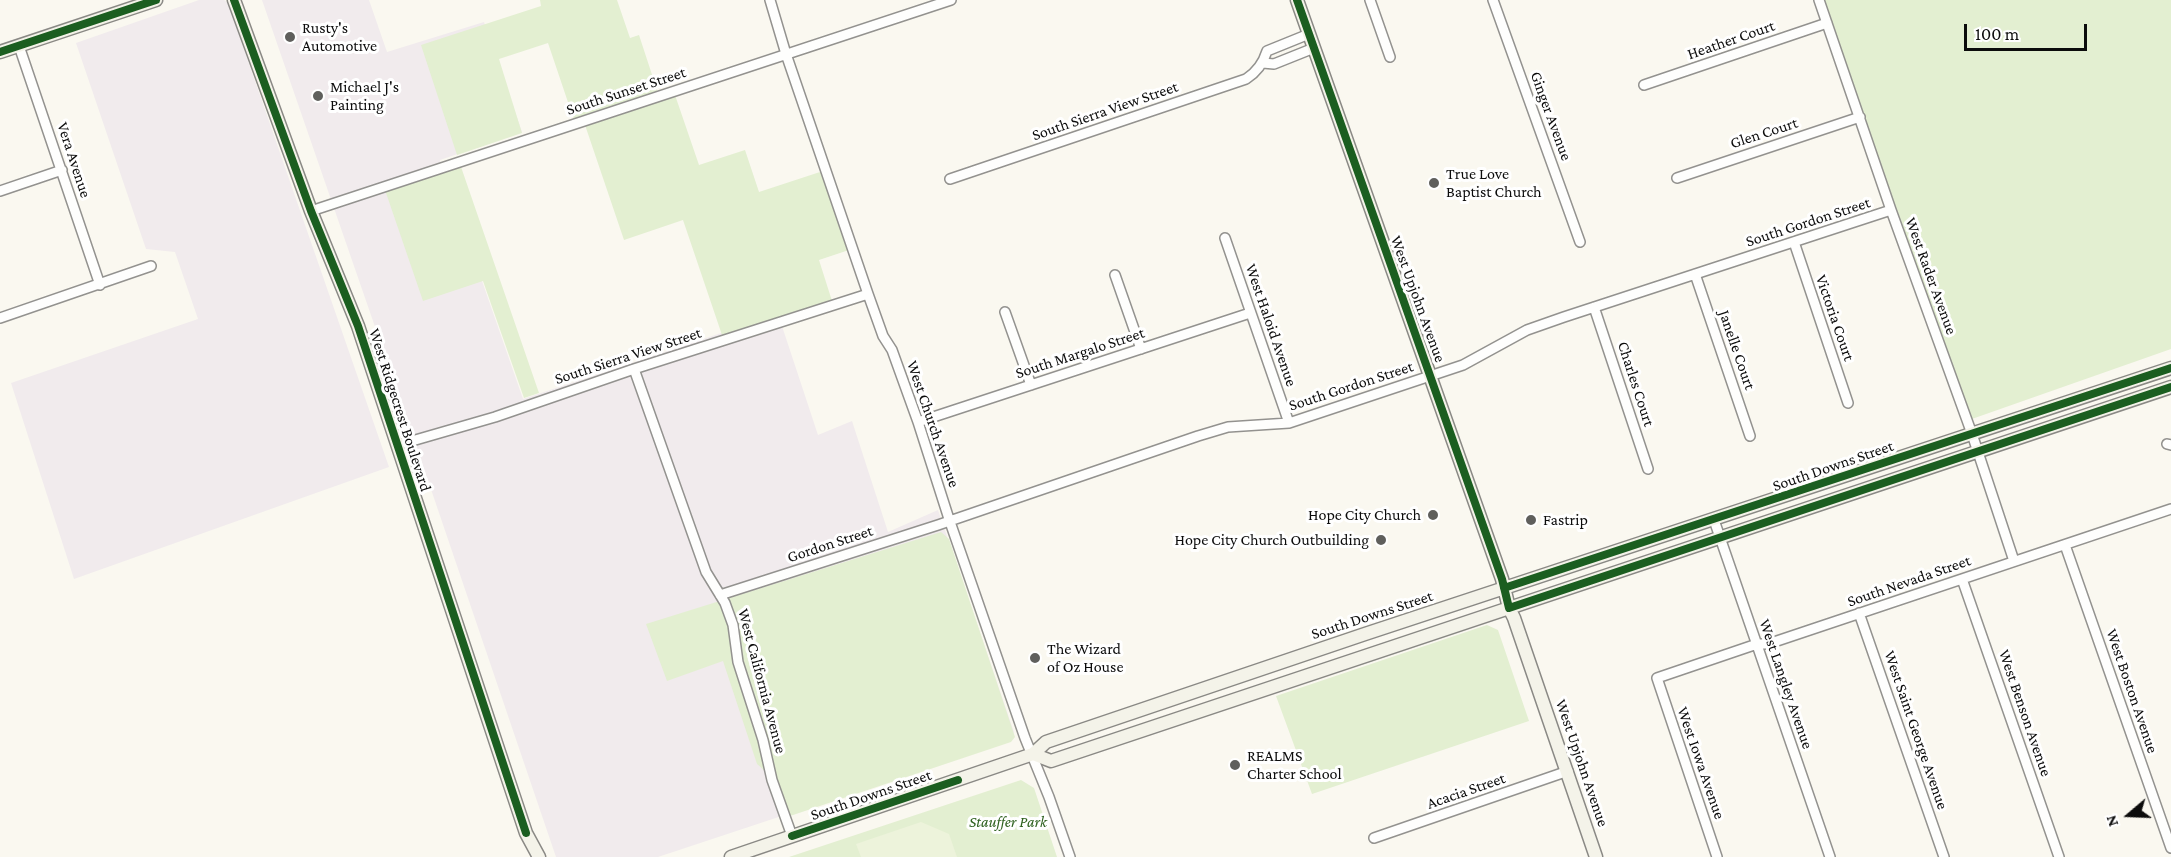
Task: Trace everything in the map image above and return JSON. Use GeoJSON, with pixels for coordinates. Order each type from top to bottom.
{"type":"FeatureCollection","features":[{"type":"Feature","properties":{"kind":"main road"},"geometry":{"type":"LineString","coordinates":[[0,52],[128,4],[156,0]]}},
{"type":"Feature","properties":{"kind":"main road","name":"West Ridgecrest Boulevard"},"geometry":{"type":"LineString","coordinates":[[234,0],[311,211],[358,326],[511,789],[526,832],[539,857]]}},
{"type":"Feature","properties":{"kind":"main road","name":"West Upjohn Avenue"},"geometry":{"type":"LineString","coordinates":[[1298,0],[1431,375],[1596,857]]}},
{"type":"Feature","properties":{"kind":"main road","name":"South Downs Street"},"geometry":{"type":"LineString","coordinates":[[731,857],[1033,754],[1046,742],[2171,368]]}},
{"type":"Feature","properties":{"kind":"main road","name":"South Downs Street"},"geometry":{"type":"LineString","coordinates":[[1033,754],[1052,761],[2171,387]]}},
{"type":"Feature","properties":{"kind":"street","name":"West Church Avenue"},"geometry":{"type":"LineString","coordinates":[[770,0],[786,54],[868,294],[883,336],[892,350],[918,422],[1023,733],[1033,754],[1070,857]]}},
{"type":"Feature","properties":{"kind":"street","name":"South Sunset Street"},"geometry":{"type":"LineString","coordinates":[[311,211],[951,0]]}},
{"type":"Feature","properties":{"kind":"street"},"geometry":{"type":"LineString","coordinates":[[1371,0],[1390,57]]}},
{"type":"Feature","properties":{"kind":"street","name":"Ginger Avenue"},"geometry":{"type":"LineString","coordinates":[[1493,0],[1580,242]]}},
{"type":"Feature","properties":{"kind":"street","name":"West Rader Avenue"},"geometry":{"type":"LineString","coordinates":[[1819,0],[1891,210],[1972,434],[2014,561]]}},
{"type":"Feature","properties":{"kind":"street","name":"Heather Court"},"geometry":{"type":"LineString","coordinates":[[1644,85],[1827,23]]}},
{"type":"Feature","properties":{"kind":"street","name":"South Sierra View Street"},"geometry":{"type":"LineString","coordinates":[[950,179],[1246,79],[1254,74],[1263,63],[1267,51],[1309,34]]}},
{"type":"Feature","properties":{"kind":"street","name":"Vera Avenue"},"geometry":{"type":"LineString","coordinates":[[19,46],[100,285]]}},
{"type":"Feature","properties":{"kind":"street","name":"South Sierra View Street"},"geometry":{"type":"LineString","coordinates":[[1263,63],[1274,64],[1314,48]]}},
{"type":"Feature","properties":{"kind":"street","name":"Glen Court"},"geometry":{"type":"LineString","coordinates":[[1677,178],[1860,117]]}},
{"type":"Feature","properties":{"kind":"street"},"geometry":{"type":"LineString","coordinates":[[0,191],[62,170]]}},
{"type":"Feature","properties":{"kind":"street","name":"South Gordon Street"},"geometry":{"type":"LineString","coordinates":[[949,519],[1228,428],[1289,423],[1463,365],[1527,330],[1891,210]]}},
{"type":"Feature","properties":{"kind":"street","name":"West Haloid Avenue"},"geometry":{"type":"LineString","coordinates":[[1225,237],[1289,423]]}},
{"type":"Feature","properties":{"kind":"street","name":"Victoria Court"},"geometry":{"type":"LineString","coordinates":[[1794,242],[1848,403]]}},
{"type":"Feature","properties":{"kind":"street"},"geometry":{"type":"LineString","coordinates":[[0,318],[151,266]]}},
{"type":"Feature","properties":{"kind":"street","name":"Janelle Court"},"geometry":{"type":"LineString","coordinates":[[1695,274],[1750,436]]}},
{"type":"Feature","properties":{"kind":"street"},"geometry":{"type":"LineString","coordinates":[[1115,275],[1141,349]]}},
{"type":"Feature","properties":{"kind":"street","name":"South Sierra View Street"},"geometry":{"type":"LineString","coordinates":[[398,445],[495,417],[634,369],[868,294]]}},
{"type":"Feature","properties":{"kind":"street","name":"Charles Court"},"geometry":{"type":"LineString","coordinates":[[1594,307],[1648,470]]}},
{"type":"Feature","properties":{"kind":"street"},"geometry":{"type":"LineString","coordinates":[[1005,312],[1031,385]]}},
{"type":"Feature","properties":{"kind":"street","name":"South Margalo Street"},"geometry":{"type":"LineString","coordinates":[[918,422],[1250,313]]}},
{"type":"Feature","properties":{"kind":"street","name":"West California Avenue"},"geometry":{"type":"LineString","coordinates":[[634,369],[706,572],[725,603],[733,625],[738,662],[763,740],[772,780],[792,836]]}},
{"type":"Feature","properties":{"kind":"street"},"geometry":{"type":"LineString","coordinates":[[2169,510],[2171,521]]}},
{"type":"Feature","properties":{"kind":"street","name":"South Nevada Street"},"geometry":{"type":"LineString","coordinates":[[1657,678],[1757,644],[1768,644],[2169,510]]}},
{"type":"Feature","properties":{"kind":"street","name":"Gordon Street"},"geometry":{"type":"LineString","coordinates":[[720,595],[938,525],[949,519]]}},
{"type":"Feature","properties":{"kind":"street","name":"West Langley Avenue"},"geometry":{"type":"LineString","coordinates":[[1714,520],[1830,857]]}},
{"type":"Feature","properties":{"kind":"street","name":"West Boston Avenue"},"geometry":{"type":"LineString","coordinates":[[2065,544],[2171,848]]}},
{"type":"Feature","properties":{"kind":"street","name":"West Benson Avenue"},"geometry":{"type":"LineString","coordinates":[[1962,579],[2059,857]]}},
{"type":"Feature","properties":{"kind":"street","name":"West Saint George Avenue"},"geometry":{"type":"LineString","coordinates":[[1859,613],[1944,857]]}},
{"type":"Feature","properties":{"kind":"street","name":"West Iowa Avenue"},"geometry":{"type":"LineString","coordinates":[[1657,678],[1718,857]]}},
{"type":"Feature","properties":{"kind":"street","name":"Acacia Street"},"geometry":{"type":"LineString","coordinates":[[1374,838],[1568,771]]}},
{"type":"Feature","properties":{"kind":"shaded area"},"geometry":{"type":"Polygon","coordinates":[[[199,0],[224,0],[228,3],[389,467],[74,579],[11,383],[198,319],[175,252],[146,249],[76,43],[199,0]]]}},
{"type":"Feature","properties":{"kind":"shaded area"},"geometry":{"type":"Polygon","coordinates":[[[262,0],[369,0],[387,52],[484,22],[522,132],[440,160],[523,399],[778,314],[818,435],[852,421],[888,532],[938,510],[1014,732],[1011,740],[658,857],[556,857],[262,0]]]}},
{"type":"Feature","properties":{"kind":"green space"},"geometry":{"type":"Polygon","coordinates":[[[540,0],[617,0],[630,38],[639,35],[658,93],[574,120],[548,43],[499,59],[522,133],[457,155],[421,45],[541,6],[540,0]]]}},
{"type":"Feature","properties":{"kind":"green space"},"geometry":{"type":"Polygon","coordinates":[[[1822,0],[2171,0],[2171,349],[1969,420],[1822,0]]]}},
{"type":"Feature","properties":{"kind":"green space"},"geometry":{"type":"Polygon","coordinates":[[[675,95],[699,165],[745,150],[759,192],[823,171],[849,250],[819,260],[832,301],[723,338],[683,220],[624,240],[585,125],[675,95]]]}},
{"type":"Feature","properties":{"kind":"green space"},"geometry":{"type":"Polygon","coordinates":[[[460,164],[539,393],[524,398],[483,281],[423,301],[385,190],[460,164]]]}},
{"type":"Feature","properties":{"kind":"green space"},"geometry":{"type":"Polygon","coordinates":[[[941,532],[949,539],[1015,737],[1011,742],[790,816],[773,782],[757,764],[723,661],[667,681],[646,624],[941,532]]]}},
{"type":"Feature","properties":{"kind":"green space"},"geometry":{"type":"Polygon","coordinates":[[[1487,625],[1498,630],[1529,721],[1312,794],[1276,696],[1487,625]]]}},
{"type":"Feature","properties":{"kind":"green space","name":"Stauffer Park"},"geometry":{"type":"Polygon","coordinates":[[[1021,780],[1034,788],[1057,857],[789,857],[1021,780]]]}},
{"type":"Feature","properties":{"kind":"green space"},"geometry":{"type":"Polygon","coordinates":[[[921,822],[949,834],[957,857],[861,857],[856,844],[921,822]]]}},
{"type":"Feature","properties":{"kind":"cycle path"},"geometry":{"type":"LineString","coordinates":[[0,52],[156,0]]}},
{"type":"Feature","properties":{"kind":"cycle path"},"geometry":{"type":"LineString","coordinates":[[234,0],[311,211],[358,326],[526,833]]}},
{"type":"Feature","properties":{"kind":"cycle path"},"geometry":{"type":"LineString","coordinates":[[1297,0],[1502,579],[1509,608],[2171,387]]}},
{"type":"Feature","properties":{"kind":"cycle path"},"geometry":{"type":"LineString","coordinates":[[1504,588],[2171,368]]}},
{"type":"Feature","properties":{"kind":"cycle path"},"geometry":{"type":"LineString","coordinates":[[792,836],[958,780]]}},
{"type":"Feature","properties":{"kind":"place","name":"Rusty's Automotive"},"geometry":{"type":"Point","coordinates":[290,37]}},
{"type":"Feature","properties":{"kind":"place","name":"Michael J's Painting"},"geometry":{"type":"Point","coordinates":[318,96]}},
{"type":"Feature","properties":{"kind":"place","name":"True Love Baptist Church"},"geometry":{"type":"Point","coordinates":[1434,183]}},
{"type":"Feature","properties":{"kind":"place","name":"Hope City Church"},"geometry":{"type":"Point","coordinates":[1433,515]}},
{"type":"Feature","properties":{"kind":"place","name":"Fastrip"},"geometry":{"type":"Point","coordinates":[1531,520]}},
{"type":"Feature","properties":{"kind":"place","name":"Hope City Church Outbuilding"},"geometry":{"type":"Point","coordinates":[1381,540]}},
{"type":"Feature","properties":{"kind":"place","name":"The Wizard of Oz House"},"geometry":{"type":"Point","coordinates":[1035,658]}},
{"type":"Feature","properties":{"kind":"place","name":"REALMS Charter School"},"geometry":{"type":"Point","coordinates":[1235,765]}}]}
